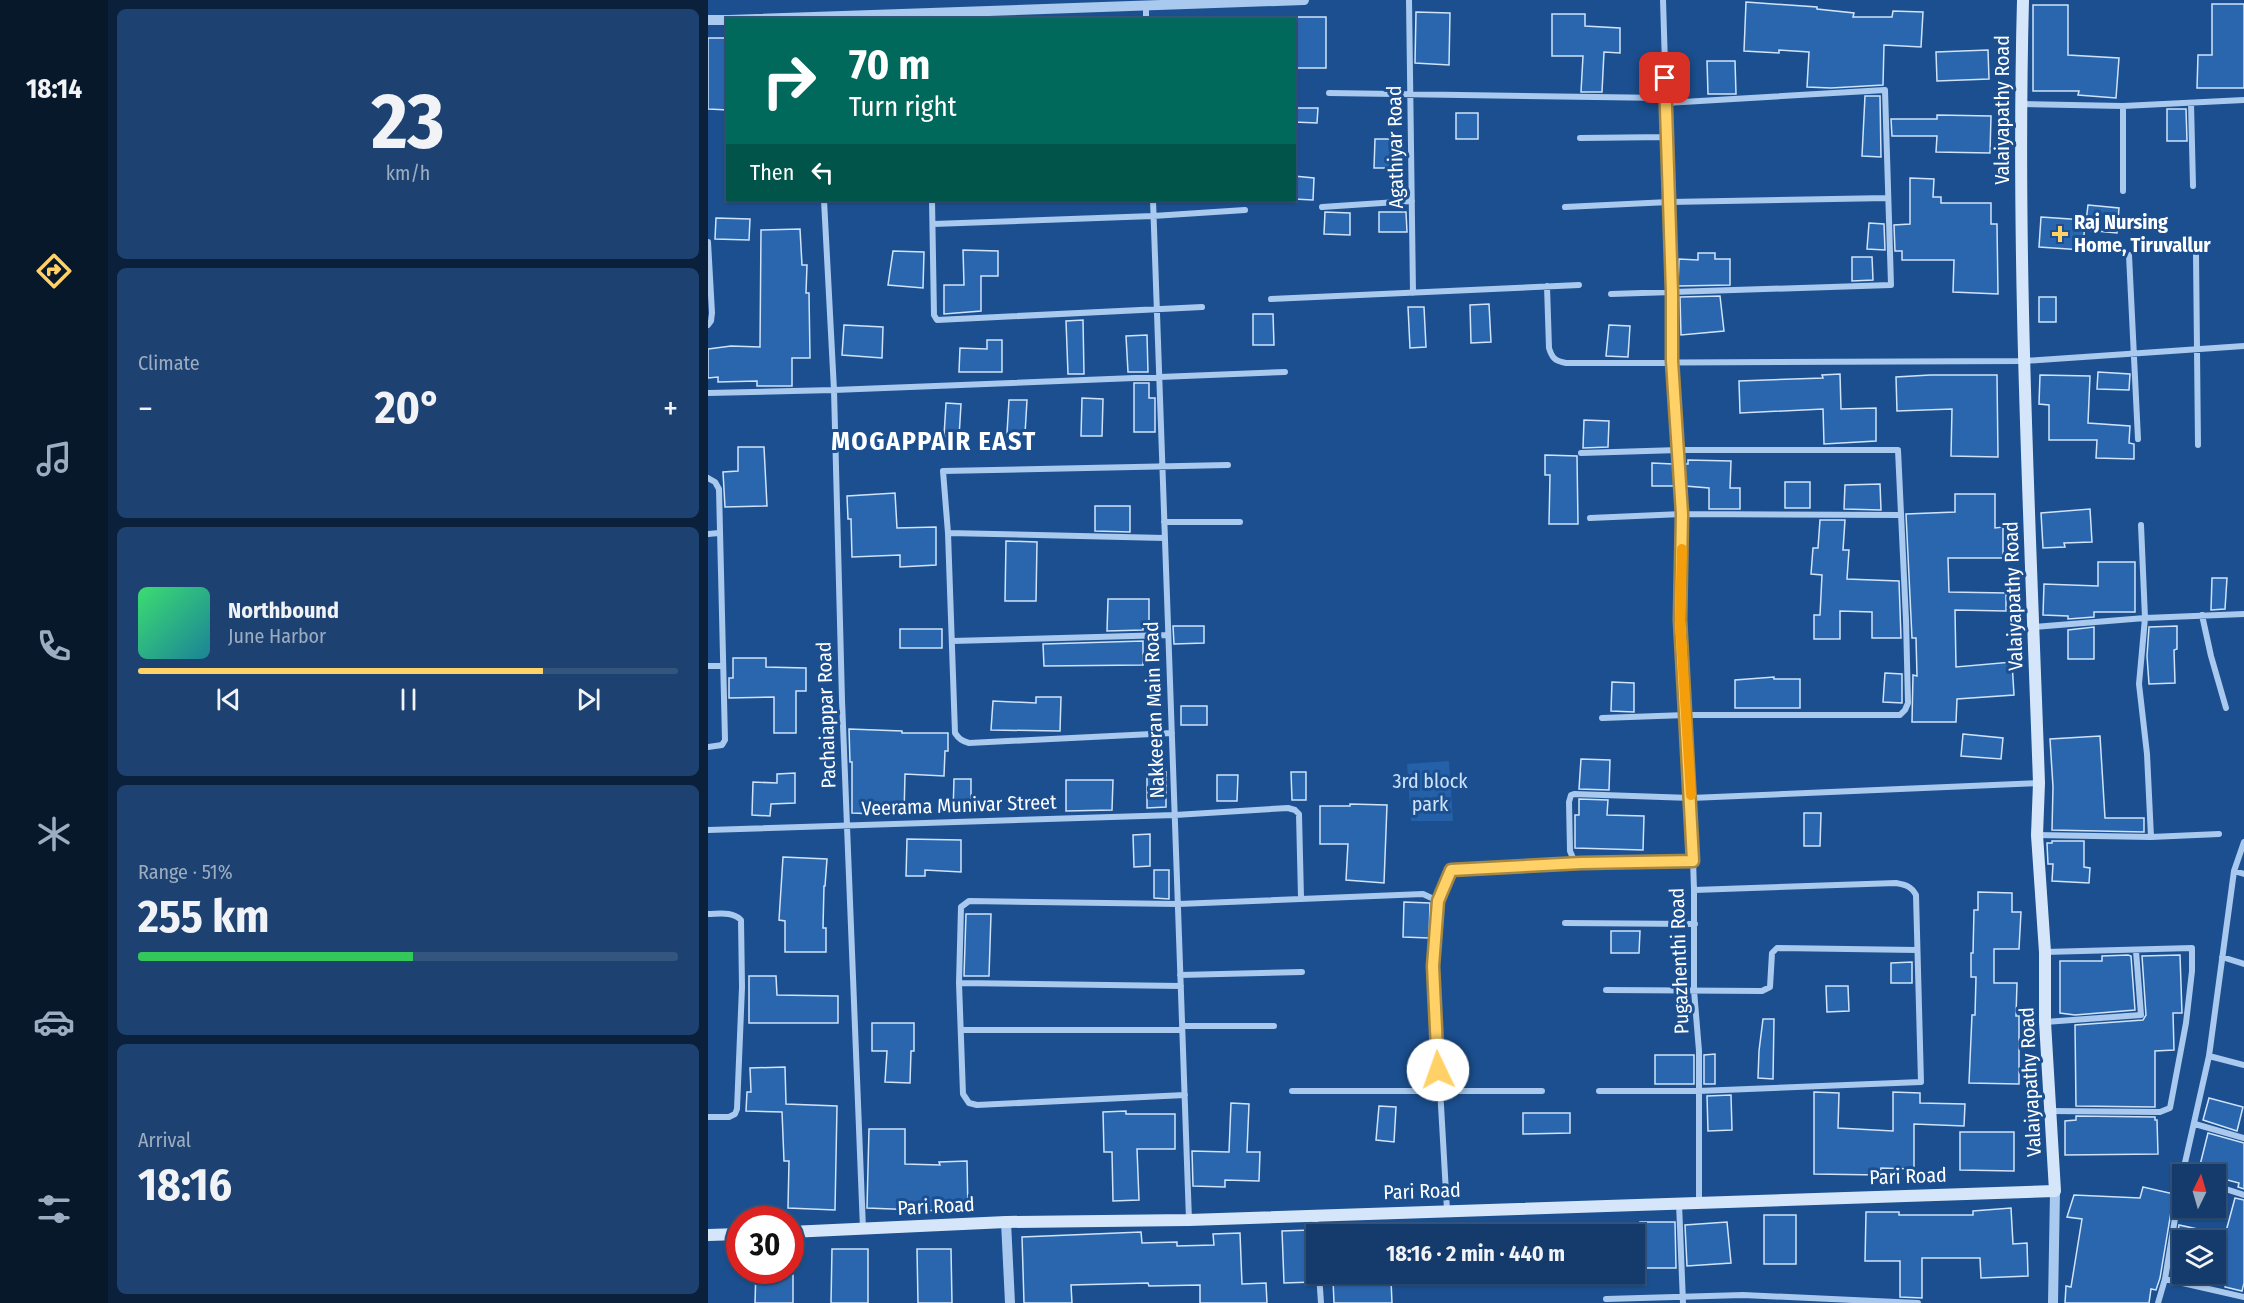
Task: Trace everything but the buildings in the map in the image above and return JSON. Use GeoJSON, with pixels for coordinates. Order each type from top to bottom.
{"type":"FeatureCollection","features":[{"type":"Feature","properties":{"kind":"main road","name":"Valaiyapathy Road"},"geometry":{"type":"LineString","coordinates":[[2023,0],[2020,104],[2023,361],[2039,783],[2037,835],[2045,952],[2045,1022],[2055,1191]]}},
{"type":"Feature","properties":{"kind":"main road","name":"Pari Road"},"geometry":{"type":"LineString","coordinates":[[804,1232],[1006,1222],[1189,1220],[2055,1191]]}},
{"type":"Feature","properties":{"kind":"main road"},"geometry":{"type":"LineString","coordinates":[[708,1235],[726,1234]]}},
{"type":"Feature","properties":{"kind":"street"},"geometry":{"type":"LineString","coordinates":[[815,18],[1200,2],[1304,0]]}},
{"type":"Feature","properties":{"kind":"street","name":"Agathiyar Road"},"geometry":{"type":"LineString","coordinates":[[1409,0],[1413,293]]}},
{"type":"Feature","properties":{"kind":"street","name":"Pugazhenthi Road"},"geometry":{"type":"LineString","coordinates":[[1663,0],[1670,202],[1672,361],[1682,514],[1680,620],[1691,798],[1695,924],[1694,990],[1699,1051],[1699,1203]]}},
{"type":"Feature","properties":{"kind":"street"},"geometry":{"type":"LineString","coordinates":[[1146,6],[1146,18]]}},
{"type":"Feature","properties":{"kind":"street"},"geometry":{"type":"LineString","coordinates":[[708,20],[726,20]]}},
{"type":"Feature","properties":{"kind":"street"},"geometry":{"type":"LineString","coordinates":[[1329,93],[1666,100],[1885,90],[1891,285],[1611,294]]}},
{"type":"Feature","properties":{"kind":"street"},"geometry":{"type":"LineString","coordinates":[[2020,104],[2123,106],[2244,100]]}},
{"type":"Feature","properties":{"kind":"street"},"geometry":{"type":"LineString","coordinates":[[2192,103],[2193,186]]}},
{"type":"Feature","properties":{"kind":"street"},"geometry":{"type":"LineString","coordinates":[[2123,106],[2123,190]]}},
{"type":"Feature","properties":{"kind":"street"},"geometry":{"type":"LineString","coordinates":[[1580,138],[1667,138]]}},
{"type":"Feature","properties":{"kind":"street"},"geometry":{"type":"LineString","coordinates":[[1565,207],[1670,202],[1888,198]]}},
{"type":"Feature","properties":{"kind":"street","name":"Pachaiappar Road"},"geometry":{"type":"LineString","coordinates":[[824,201],[834,390],[847,825],[863,1230]]}},
{"type":"Feature","properties":{"kind":"street"},"geometry":{"type":"LineString","coordinates":[[932,201],[934,315],[937,320],[1202,307]]}},
{"type":"Feature","properties":{"kind":"street","name":"Nakkeeran Main Road"},"geometry":{"type":"LineString","coordinates":[[1153,201],[1189,1220]]}},
{"type":"Feature","properties":{"kind":"street"},"geometry":{"type":"LineString","coordinates":[[1322,207],[1412,201]]}},
{"type":"Feature","properties":{"kind":"street"},"geometry":{"type":"LineString","coordinates":[[933,224],[1153,216],[1245,210]]}},
{"type":"Feature","properties":{"kind":"street"},"geometry":{"type":"LineString","coordinates":[[708,242],[712,313],[708,325]]}},
{"type":"Feature","properties":{"kind":"street"},"geometry":{"type":"LineString","coordinates":[[2196,254],[2198,445]]}},
{"type":"Feature","properties":{"kind":"street"},"geometry":{"type":"LineString","coordinates":[[2129,255],[2138,440]]}},
{"type":"Feature","properties":{"kind":"street"},"geometry":{"type":"LineString","coordinates":[[1271,299],[1579,285]]}},
{"type":"Feature","properties":{"kind":"street"},"geometry":{"type":"LineString","coordinates":[[1547,286],[1549,348],[1551,356],[1556,361],[1566,363],[2023,361],[2244,346]]}},
{"type":"Feature","properties":{"kind":"street"},"geometry":{"type":"LineString","coordinates":[[708,393],[1285,372]]}},
{"type":"Feature","properties":{"kind":"street"},"geometry":{"type":"LineString","coordinates":[[1581,453],[1679,450],[1898,450],[1908,703],[1900,715],[1686,715],[1602,718]]}},
{"type":"Feature","properties":{"kind":"street"},"geometry":{"type":"LineString","coordinates":[[1172,733],[969,744],[962,741],[956,733],[948,533],[943,471],[1228,465]]}},
{"type":"Feature","properties":{"kind":"street"},"geometry":{"type":"LineString","coordinates":[[708,478],[715,482],[719,489],[725,740],[722,745],[708,747]]}},
{"type":"Feature","properties":{"kind":"street"},"geometry":{"type":"LineString","coordinates":[[1590,518],[1682,514],[1901,515]]}},
{"type":"Feature","properties":{"kind":"street"},"geometry":{"type":"LineString","coordinates":[[1164,522],[1240,522]]}},
{"type":"Feature","properties":{"kind":"street"},"geometry":{"type":"LineString","coordinates":[[2141,525],[2145,618],[2139,684],[2147,754],[2151,837]]}},
{"type":"Feature","properties":{"kind":"street"},"geometry":{"type":"LineString","coordinates":[[708,534],[719,533]]}},
{"type":"Feature","properties":{"kind":"street"},"geometry":{"type":"LineString","coordinates":[[948,533],[1165,538]]}},
{"type":"Feature","properties":{"kind":"street"},"geometry":{"type":"LineString","coordinates":[[2034,627],[2145,618],[2244,614]]}},
{"type":"Feature","properties":{"kind":"street"},"geometry":{"type":"LineString","coordinates":[[2202,615],[2226,708]]}},
{"type":"Feature","properties":{"kind":"street"},"geometry":{"type":"LineString","coordinates":[[952,641],[1168,635]]}},
{"type":"Feature","properties":{"kind":"street"},"geometry":{"type":"LineString","coordinates":[[708,666],[723,666]]}},
{"type":"Feature","properties":{"kind":"street"},"geometry":{"type":"LineString","coordinates":[[1581,863],[1573,858],[1570,851],[1570,798],[1574,794],[1691,798],[2039,783]]}},
{"type":"Feature","properties":{"kind":"street","name":"Veerama Munivar Street"},"geometry":{"type":"LineString","coordinates":[[708,831],[1175,815],[1288,808],[1299,814],[1301,898]]}},
{"type":"Feature","properties":{"kind":"street"},"geometry":{"type":"LineString","coordinates":[[2037,835],[2151,837],[2219,834]]}},
{"type":"Feature","properties":{"kind":"street"},"geometry":{"type":"LineString","coordinates":[[2185,1164],[2209,1056],[2234,871],[2244,842]]}},
{"type":"Feature","properties":{"kind":"street"},"geometry":{"type":"LineString","coordinates":[[1448,1210],[1433,966],[1438,901],[1451,870],[1581,863],[1693,861]]}},
{"type":"Feature","properties":{"kind":"street"},"geometry":{"type":"LineString","coordinates":[[2234,871],[2244,874]]}},
{"type":"Feature","properties":{"kind":"street"},"geometry":{"type":"LineString","coordinates":[[1599,1091],[1698,1091],[1921,1082],[1916,895],[1913,889],[1896,883],[1694,890]]}},
{"type":"Feature","properties":{"kind":"street"},"geometry":{"type":"LineString","coordinates":[[1185,1095],[977,1105],[969,1103],[963,1094],[959,983],[960,907],[969,901],[1178,904],[1423,894],[1438,901]]}},
{"type":"Feature","properties":{"kind":"street"},"geometry":{"type":"LineString","coordinates":[[708,914],[729,914],[741,920],[742,967],[737,1109],[735,1114],[729,1117],[708,1117]]}},
{"type":"Feature","properties":{"kind":"street"},"geometry":{"type":"LineString","coordinates":[[1565,923],[1695,924]]}},
{"type":"Feature","properties":{"kind":"street"},"geometry":{"type":"LineString","coordinates":[[1606,990],[1767,990],[1771,983],[1772,953],[1777,948],[1917,950]]}},
{"type":"Feature","properties":{"kind":"street"},"geometry":{"type":"LineString","coordinates":[[2045,952],[2192,948],[2192,971],[2186,1023],[2170,1108],[2160,1112],[2051,1111]]}},
{"type":"Feature","properties":{"kind":"street"},"geometry":{"type":"LineString","coordinates":[[2045,1022],[2141,1015],[2136,951]]}},
{"type":"Feature","properties":{"kind":"street"},"geometry":{"type":"LineString","coordinates":[[2222,957],[2244,964]]}},
{"type":"Feature","properties":{"kind":"street"},"geometry":{"type":"LineString","coordinates":[[1180,975],[1302,972]]}},
{"type":"Feature","properties":{"kind":"street"},"geometry":{"type":"LineString","coordinates":[[959,983],[1181,986]]}},
{"type":"Feature","properties":{"kind":"street"},"geometry":{"type":"LineString","coordinates":[[961,1030],[1274,1026]]}},
{"type":"Feature","properties":{"kind":"street"},"geometry":{"type":"LineString","coordinates":[[2209,1056],[2244,1065]]}},
{"type":"Feature","properties":{"kind":"street"},"geometry":{"type":"LineString","coordinates":[[1292,1091],[1542,1091]]}},
{"type":"Feature","properties":{"kind":"street"},"geometry":{"type":"LineString","coordinates":[[2195,1124],[2244,1138]]}},
{"type":"Feature","properties":{"kind":"street"},"geometry":{"type":"LineString","coordinates":[[2226,1189],[2244,1195]]}},
{"type":"Feature","properties":{"kind":"street"},"geometry":{"type":"LineString","coordinates":[[2053,1303],[2055,1191]]}},
{"type":"Feature","properties":{"kind":"street"},"geometry":{"type":"LineString","coordinates":[[1679,1203],[1683,1300]]}},
{"type":"Feature","properties":{"kind":"street"},"geometry":{"type":"LineString","coordinates":[[1315,1215],[1316,1224]]}},
{"type":"Feature","properties":{"kind":"street"},"geometry":{"type":"LineString","coordinates":[[2158,1303],[2165,1279],[2175,1218]]}},
{"type":"Feature","properties":{"kind":"street"},"geometry":{"type":"LineString","coordinates":[[1006,1222],[1010,1303]]}},
{"type":"Feature","properties":{"kind":"street"},"geometry":{"type":"LineString","coordinates":[[2165,1279],[2244,1297]]}},
{"type":"Feature","properties":{"kind":"street"},"geometry":{"type":"LineString","coordinates":[[1320,1284],[1321,1303]]}},
{"type":"Feature","properties":{"kind":"street"},"geometry":{"type":"LineString","coordinates":[[1606,1299],[1683,1300],[1743,1295],[1918,1303]]}},
{"type":"Feature","properties":{"kind":"green space","name":"3rd block park"},"geometry":{"type":"Polygon","coordinates":[[[1449,761],[1453,821],[1411,821],[1407,764],[1449,761]]]}},
{"type":"Feature","properties":{"kind":"slow traffic"},"geometry":{"type":"LineString","coordinates":[[1682,549],[1680,620],[1691,795]]}},
{"type":"Feature","properties":{"kind":"place","name":"Raj Nursing Home, Tiruvallur"},"geometry":{"type":"Point","coordinates":[2060,234]}},
{"type":"Feature","properties":{"kind":"district","name":"MOGAPPAIR EAST"},"geometry":{"type":"Point","coordinates":[934,441]}},
{"type":"Feature","properties":{"kind":"route"},"geometry":{"type":"LineString","coordinates":[[1438,1070],[1433,966],[1438,901],[1451,870],[1581,863],[1693,861],[1680,620],[1682,514],[1672,361],[1665,78]]}}]}
